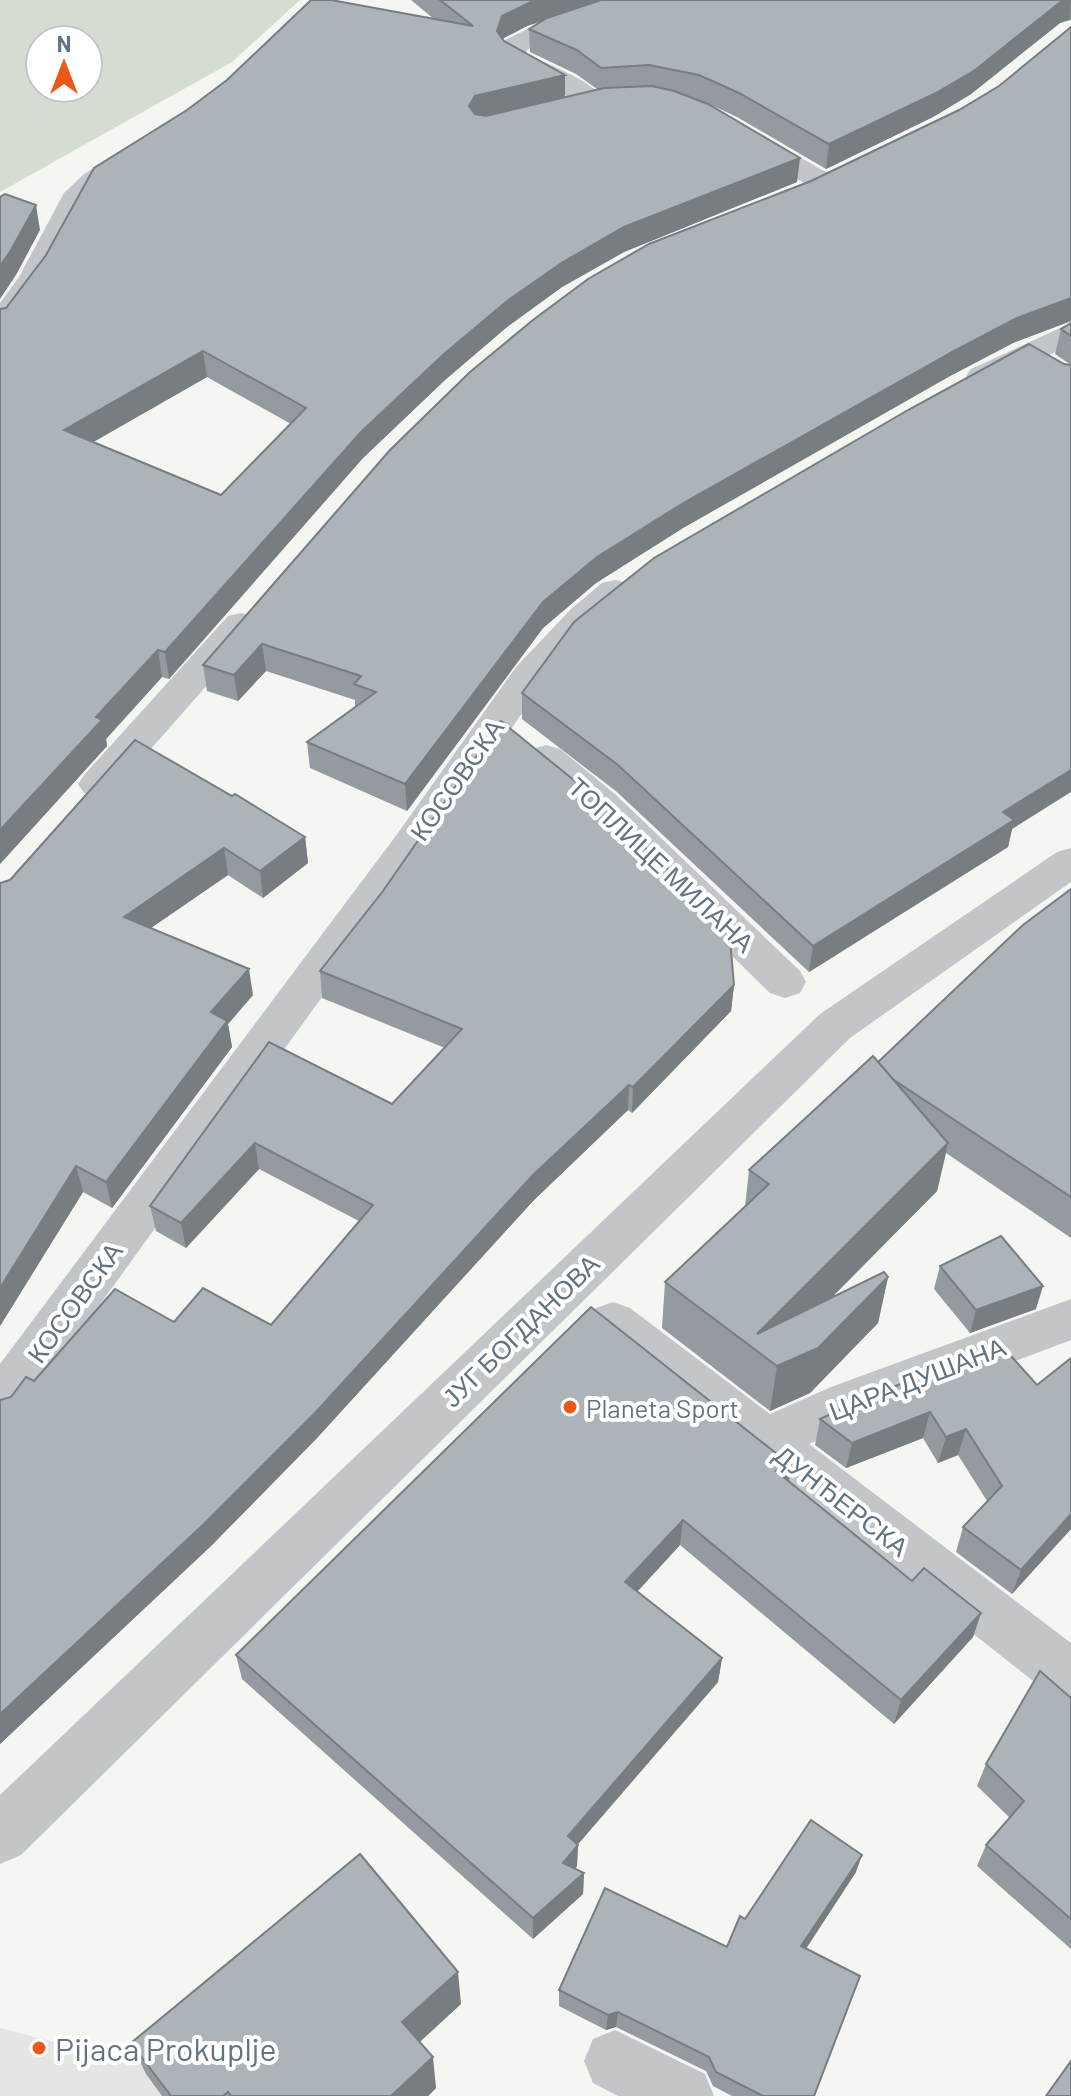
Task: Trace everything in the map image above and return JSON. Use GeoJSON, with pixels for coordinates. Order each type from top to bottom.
{"type":"FeatureCollection","features":[{"type":"Feature","properties":{"kind":"street"},"geometry":{"type":"LineString","coordinates":[[564,111],[606,103],[517,60],[513,56],[514,46],[550,29],[637,0]]}},
{"type":"Feature","properties":{"kind":"street"},"geometry":{"type":"LineString","coordinates":[[724,127],[822,184]]}},
{"type":"Feature","properties":{"kind":"street"},"geometry":{"type":"LineString","coordinates":[[0,324],[33,279],[78,193],[154,143]]}},
{"type":"Feature","properties":{"kind":"street"},"geometry":{"type":"LineString","coordinates":[[955,391],[1071,332]]}},
{"type":"Feature","properties":{"kind":"street"},"geometry":{"type":"LineString","coordinates":[[1025,353],[1060,373]]}},
{"type":"Feature","properties":{"kind":"street","name":"КОСОВСКА"},"geometry":{"type":"LineString","coordinates":[[0,1403],[277,1022],[415,839],[558,638],[598,603],[641,573]]}},
{"type":"Feature","properties":{"kind":"street"},"geometry":{"type":"LineString","coordinates":[[79,805],[263,599]]}},
{"type":"Feature","properties":{"kind":"street","name":"ТОПЛИЦЕ МИЛАНА"},"geometry":{"type":"LineString","coordinates":[[494,725],[511,731],[601,804],[785,982]]}},
{"type":"Feature","properties":{"kind":"street","name":"ЈУГ БОГДАНОВА"},"geometry":{"type":"LineString","coordinates":[[0,1835],[835,1026],[1071,862]]}},
{"type":"Feature","properties":{"kind":"street","name":"ЦАРА ДУШАНА"},"geometry":{"type":"LineString","coordinates":[[765,1440],[849,1402],[1071,1319]]}},
{"type":"Feature","properties":{"kind":"street","name":"ДУНЂЕРСКА"},"geometry":{"type":"LineString","coordinates":[[613,1323],[1071,1676]]}},
{"type":"Feature","properties":{"kind":"street"},"geometry":{"type":"LineString","coordinates":[[615,2061],[683,2096]]}},
{"type":"Feature","properties":{"kind":"shaded area"},"geometry":{"type":"Polygon","coordinates":[[[0,0],[300,0],[232,62],[0,192],[0,0]]]}},
{"type":"Feature","properties":{"kind":"shaded area","name":"Pijaca Prokuplje"},"geometry":{"type":"Polygon","coordinates":[[[0,2028],[157,2068],[241,2096],[0,2096],[0,2028]]]}},
{"type":"Feature","properties":{"kind":"building"},"geometry":{"type":"Polygon","coordinates":[[[311,0],[331,0],[473,26],[440,0],[535,0],[502,16],[497,31],[504,41],[565,75],[475,96],[469,106],[475,114],[486,116],[604,88],[652,86],[708,104],[800,158],[624,227],[563,262],[507,301],[444,354],[361,432],[165,652],[158,650],[96,717],[102,720],[0,830],[0,309],[6,308],[46,255],[94,168],[187,110],[227,80],[311,0]],[[203,351],[64,430],[221,495],[306,408],[203,351]]]}},
{"type":"Feature","properties":{"kind":"building"},"geometry":{"type":"Polygon","coordinates":[[[601,0],[1063,0],[975,70],[936,93],[829,144],[739,93],[699,75],[649,65],[601,68],[577,50],[529,29],[547,18],[601,0]]]}},
{"type":"Feature","properties":{"kind":"building"},"geometry":{"type":"Polygon","coordinates":[[[1071,27],[1071,298],[1017,318],[954,351],[685,502],[597,557],[543,602],[405,784],[307,742],[376,692],[354,684],[361,676],[262,644],[234,675],[203,665],[390,450],[470,372],[588,279],[649,244],[811,181],[959,110],[999,86],[1071,27]]]}},
{"type":"Feature","properties":{"kind":"building"},"geometry":{"type":"Polygon","coordinates":[[[5,194],[36,205],[0,266],[0,197],[5,194]]]}},
{"type":"Feature","properties":{"kind":"building"},"geometry":{"type":"Polygon","coordinates":[[[1071,323],[1071,336],[1061,329],[1071,323]]]}},
{"type":"Feature","properties":{"kind":"building"},"geometry":{"type":"Polygon","coordinates":[[[1029,344],[1071,365],[1071,770],[1003,812],[1014,820],[813,946],[618,765],[522,693],[574,622],[654,558],[908,410],[1029,344]]]}},
{"type":"Feature","properties":{"kind":"building"},"geometry":{"type":"Polygon","coordinates":[[[501,721],[586,790],[729,929],[734,985],[633,1087],[629,1085],[533,1175],[314,1414],[205,1523],[0,1714],[0,1400],[11,1397],[26,1377],[34,1381],[115,1289],[174,1322],[203,1288],[271,1325],[373,1205],[255,1143],[181,1223],[150,1206],[269,1042],[392,1104],[462,1029],[320,971],[383,891],[501,721]]]}},
{"type":"Feature","properties":{"kind":"building"},"geometry":{"type":"Polygon","coordinates":[[[135,740],[232,796],[235,794],[305,837],[260,871],[224,848],[124,917],[249,969],[211,1012],[227,1021],[106,1182],[76,1166],[0,1288],[0,883],[10,880],[135,740]]]}},
{"type":"Feature","properties":{"kind":"building"},"geometry":{"type":"Polygon","coordinates":[[[1071,889],[1071,1197],[891,1078],[878,1062],[1023,925],[1071,889]]]}},
{"type":"Feature","properties":{"kind":"building"},"geometry":{"type":"Polygon","coordinates":[[[873,1056],[948,1143],[757,1334],[884,1272],[888,1277],[818,1348],[777,1366],[665,1282],[769,1184],[749,1170],[873,1056]]]}},
{"type":"Feature","properties":{"kind":"building"},"geometry":{"type":"Polygon","coordinates":[[[1001,1236],[1043,1286],[976,1310],[940,1266],[1001,1236]]]}},
{"type":"Feature","properties":{"kind":"building"},"geometry":{"type":"Polygon","coordinates":[[[591,1307],[791,1465],[776,1471],[912,1581],[924,1568],[981,1613],[901,1700],[683,1520],[625,1582],[722,1658],[568,1836],[578,1845],[563,1863],[584,1873],[533,1918],[236,1655],[591,1307]]]}},
{"type":"Feature","properties":{"kind":"building"},"geometry":{"type":"Polygon","coordinates":[[[1002,1346],[1037,1385],[1071,1358],[1071,1514],[1021,1570],[963,1527],[1002,1486],[966,1429],[946,1437],[930,1412],[852,1443],[820,1419],[874,1394],[1002,1346]]]}},
{"type":"Feature","properties":{"kind":"building"},"geometry":{"type":"Polygon","coordinates":[[[1040,1671],[1071,1698],[1071,1919],[986,1845],[1024,1801],[986,1764],[1040,1671]]]}},
{"type":"Feature","properties":{"kind":"building"},"geometry":{"type":"Polygon","coordinates":[[[811,1820],[862,1855],[801,1946],[860,1976],[814,2096],[763,2096],[716,2072],[709,2057],[618,2012],[608,2015],[559,1990],[605,1888],[727,1947],[740,1916],[745,1919],[811,1820]]]}},
{"type":"Feature","properties":{"kind":"building"},"geometry":{"type":"Polygon","coordinates":[[[360,1854],[458,1972],[402,2022],[433,2057],[391,2096],[231,2096],[228,2092],[223,2096],[171,2096],[131,2043],[360,1854]]]}},
{"type":"Feature","properties":{"kind":"building"},"geometry":{"type":"Polygon","coordinates":[[[1071,2061],[1071,2096],[1046,2096],[1071,2061]]]}},
{"type":"Feature","properties":{"kind":"place","name":"Planeta Sport"},"geometry":{"type":"Point","coordinates":[570,1407]}},
{"type":"Feature","properties":{"kind":"place","name":"Pijaca Prokuplje"},"geometry":{"type":"Point","coordinates":[39,2048]}}]}
